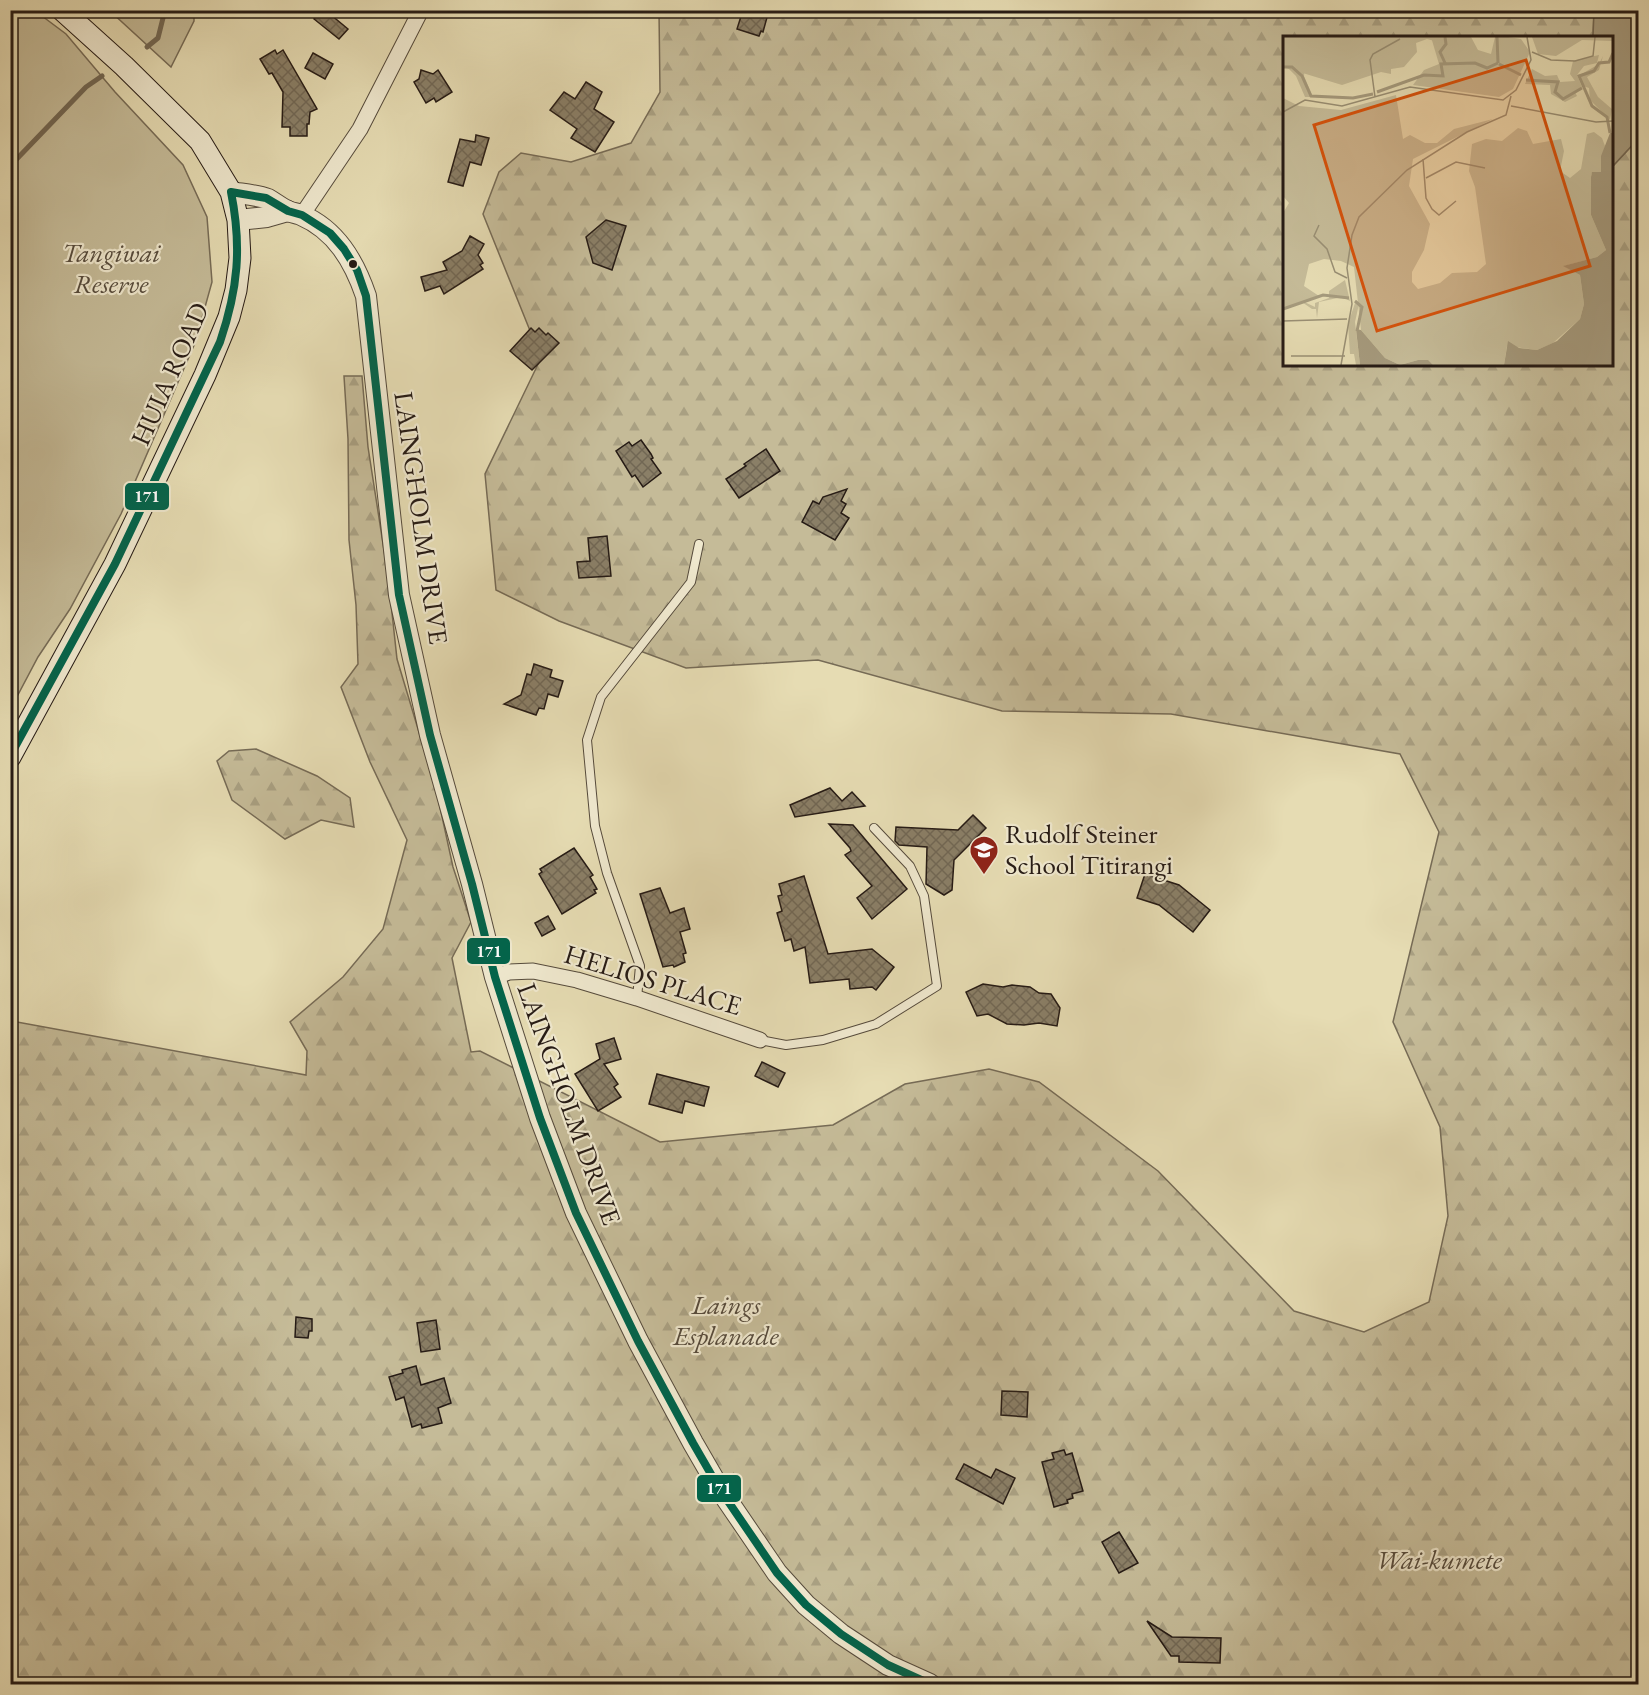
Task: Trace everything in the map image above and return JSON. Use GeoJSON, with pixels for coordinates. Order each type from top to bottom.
{"type":"FeatureCollection","features":[{"type":"Feature","properties":{"kind":"main road","name":"HUIA ROAD"},"geometry":{"type":"LineString","coordinates":[[10,757],[110,574],[220,342],[236,290],[240,258],[238,220],[231,192],[200,141],[133,74],[62,10]]}},
{"type":"Feature","properties":{"kind":"street"},"geometry":{"type":"LineString","coordinates":[[238,220],[295,213],[360,129],[421,10]]}},
{"type":"Feature","properties":{"kind":"street","name":"LAINGHOLM DRIVE"},"geometry":{"type":"LineString","coordinates":[[231,192],[266,198],[330,233],[344,249],[357,270],[366,296],[399,595],[430,735],[472,884],[495,977],[540,1118],[576,1213],[638,1341],[719,1488],[765,1556],[806,1605],[841,1635],[888,1665],[930,1684]]}},
{"type":"Feature","properties":{"kind":"street","name":"HELIOS PLACE"},"geometry":{"type":"LineString","coordinates":[[495,977],[509,972],[533,971],[578,980],[759,1040]]}},
{"type":"Feature","properties":{"kind":"lane"},"geometry":{"type":"LineString","coordinates":[[637,998],[640,966],[607,873],[595,826],[587,740],[601,697],[691,582],[699,544]]}},
{"type":"Feature","properties":{"kind":"lane"},"geometry":{"type":"LineString","coordinates":[[759,1040],[786,1045],[822,1040],[876,1024],[937,986],[924,896],[910,866],[874,828]]}},
{"type":"Feature","properties":{"kind":"green space","name":"Tangiwai Reserve"},"geometry":{"type":"Polygon","coordinates":[[[34,10],[66,34],[115,92],[183,165],[207,217],[212,282],[195,343],[121,514],[70,609],[38,657],[11,708],[10,11],[34,10]]]}},
{"type":"Feature","properties":{"kind":"green space"},"geometry":{"type":"Polygon","coordinates":[[[110,11],[194,11],[194,21],[171,67],[110,11]]]}},
{"type":"Feature","properties":{"kind":"green space"},"geometry":{"type":"Polygon","coordinates":[[[659,11],[1594,11],[1593,36],[1283,36],[1283,366],[1613,366],[1613,166],[1638,139],[1638,1684],[11,1684],[11,1023],[17,1022],[306,1075],[307,1051],[290,1022],[343,977],[383,929],[407,840],[370,762],[341,687],[358,664],[356,605],[349,540],[348,439],[344,376],[362,376],[368,447],[388,576],[397,659],[436,789],[453,867],[471,922],[452,958],[471,1052],[480,1051],[660,1142],[833,1125],[905,1084],[989,1069],[1039,1082],[1158,1171],[1294,1311],[1364,1332],[1429,1302],[1448,1216],[1440,1127],[1393,1022],[1439,832],[1400,754],[1171,714],[1002,711],[818,660],[686,668],[559,621],[496,590],[485,474],[541,358],[483,214],[499,172],[521,153],[571,162],[631,143],[660,92],[659,11]]]}},
{"type":"Feature","properties":{"kind":"green space"},"geometry":{"type":"Polygon","coordinates":[[[256,749],[317,776],[350,798],[354,827],[321,820],[285,839],[232,800],[217,761],[229,751],[256,749]]]}},
{"type":"Feature","properties":{"kind":"shaded area"},"geometry":{"type":"Polygon","coordinates":[[[1594,11],[1638,11],[1638,139],[1613,166],[1613,36],[1593,36],[1594,11]]]}},
{"type":"Feature","properties":{"kind":"building"},"geometry":{"type":"Polygon","coordinates":[[[321,10],[325,10],[348,29],[339,39],[314,19],[321,10]]]}},
{"type":"Feature","properties":{"kind":"building"},"geometry":{"type":"Polygon","coordinates":[[[743,10],[769,10],[763,32],[761,31],[759,36],[737,29],[743,10]]]}},
{"type":"Feature","properties":{"kind":"building"},"geometry":{"type":"Polygon","coordinates":[[[275,50],[277,54],[283,50],[317,109],[310,112],[307,136],[290,136],[290,127],[282,127],[283,92],[272,73],[269,74],[260,59],[275,50]]]}},
{"type":"Feature","properties":{"kind":"building"},"geometry":{"type":"Polygon","coordinates":[[[313,53],[333,64],[325,79],[305,68],[313,53]]]}},
{"type":"Feature","properties":{"kind":"building"},"geometry":{"type":"Polygon","coordinates":[[[421,70],[433,74],[438,70],[452,92],[436,102],[434,98],[426,103],[414,82],[419,79],[421,70]]]}},
{"type":"Feature","properties":{"kind":"building"},"geometry":{"type":"Polygon","coordinates":[[[586,82],[602,92],[594,109],[614,122],[595,152],[571,138],[577,129],[550,110],[564,92],[575,99],[586,82]]]}},
{"type":"Feature","properties":{"kind":"building"},"geometry":{"type":"Polygon","coordinates":[[[476,135],[489,138],[481,165],[470,162],[463,186],[448,182],[460,139],[475,142],[476,135]]]}},
{"type":"Feature","properties":{"kind":"building"},"geometry":{"type":"Polygon","coordinates":[[[606,220],[626,226],[612,270],[593,263],[586,237],[606,220]]]}},
{"type":"Feature","properties":{"kind":"building"},"geometry":{"type":"Polygon","coordinates":[[[470,236],[484,244],[478,255],[483,263],[480,265],[483,269],[444,294],[440,286],[425,291],[421,277],[447,270],[443,262],[462,251],[470,236]]]}},
{"type":"Feature","properties":{"kind":"building"},"geometry":{"type":"Polygon","coordinates":[[[531,328],[535,332],[539,328],[559,343],[532,370],[510,351],[531,328]]]}},
{"type":"Feature","properties":{"kind":"building"},"geometry":{"type":"Polygon","coordinates":[[[641,440],[661,473],[643,487],[635,475],[632,477],[616,451],[629,442],[632,446],[641,440]]]}},
{"type":"Feature","properties":{"kind":"building"},"geometry":{"type":"Polygon","coordinates":[[[766,449],[780,471],[739,498],[726,479],[766,449]]]}},
{"type":"Feature","properties":{"kind":"building"},"geometry":{"type":"Polygon","coordinates":[[[847,489],[841,501],[846,504],[841,513],[849,518],[835,540],[802,522],[813,501],[819,504],[823,497],[847,489]]]}},
{"type":"Feature","properties":{"kind":"building"},"geometry":{"type":"Polygon","coordinates":[[[607,536],[611,576],[579,578],[577,562],[590,561],[588,538],[607,536]]]}},
{"type":"Feature","properties":{"kind":"building"},"geometry":{"type":"Polygon","coordinates":[[[534,664],[552,670],[550,677],[563,681],[558,697],[548,694],[544,709],[539,708],[536,715],[504,704],[521,695],[527,674],[531,675],[534,664]]]}},
{"type":"Feature","properties":{"kind":"building"},"geometry":{"type":"Polygon","coordinates":[[[830,788],[842,801],[852,792],[865,806],[795,817],[790,805],[830,788]]]}},
{"type":"Feature","properties":{"kind":"building"},"geometry":{"type":"Polygon","coordinates":[[[973,815],[986,828],[954,860],[952,890],[944,895],[926,884],[927,847],[899,845],[895,841],[896,827],[958,830],[973,815]]]}},
{"type":"Feature","properties":{"kind":"building"},"geometry":{"type":"Polygon","coordinates":[[[829,824],[853,825],[907,889],[872,919],[857,898],[872,886],[845,855],[851,851],[850,848],[829,824]]]}},
{"type":"Feature","properties":{"kind":"building"},"geometry":{"type":"Polygon","coordinates":[[[574,848],[593,875],[590,877],[597,889],[594,890],[596,893],[562,914],[539,874],[542,872],[540,869],[574,848]]]}},
{"type":"Feature","properties":{"kind":"building"},"geometry":{"type":"Polygon","coordinates":[[[1145,874],[1179,885],[1210,910],[1193,932],[1159,905],[1137,898],[1145,874]]]}},
{"type":"Feature","properties":{"kind":"building"},"geometry":{"type":"Polygon","coordinates":[[[804,876],[828,954],[872,949],[894,967],[876,990],[872,987],[850,989],[849,979],[810,983],[805,947],[794,951],[791,939],[785,941],[777,913],[782,911],[778,896],[782,895],[779,884],[804,876]]]}},
{"type":"Feature","properties":{"kind":"building"},"geometry":{"type":"Polygon","coordinates":[[[660,888],[670,913],[684,908],[690,929],[680,932],[686,953],[683,954],[685,962],[674,967],[673,965],[663,967],[640,894],[660,888]]]}},
{"type":"Feature","properties":{"kind":"building"},"geometry":{"type":"Polygon","coordinates":[[[548,916],[555,929],[542,936],[535,923],[548,916]]]}},
{"type":"Feature","properties":{"kind":"building"},"geometry":{"type":"Polygon","coordinates":[[[983,984],[1030,987],[1039,993],[1051,994],[1060,1008],[1057,1026],[1039,1023],[1007,1024],[988,1014],[977,1016],[966,992],[983,984]]]}},
{"type":"Feature","properties":{"kind":"building"},"geometry":{"type":"Polygon","coordinates":[[[614,1038],[621,1059],[604,1064],[618,1084],[614,1087],[621,1097],[598,1111],[575,1074],[600,1059],[596,1044],[614,1038]]]}},
{"type":"Feature","properties":{"kind":"building"},"geometry":{"type":"Polygon","coordinates":[[[762,1062],[785,1073],[778,1087],[755,1076],[762,1062]]]}},
{"type":"Feature","properties":{"kind":"building"},"geometry":{"type":"Polygon","coordinates":[[[657,1074],[709,1087],[704,1106],[685,1101],[682,1113],[649,1104],[657,1074]]]}},
{"type":"Feature","properties":{"kind":"building"},"geometry":{"type":"Polygon","coordinates":[[[296,1317],[312,1319],[312,1331],[309,1331],[308,1338],[295,1337],[296,1317]]]}},
{"type":"Feature","properties":{"kind":"building"},"geometry":{"type":"Polygon","coordinates":[[[436,1320],[440,1349],[421,1352],[417,1323],[436,1320]]]}},
{"type":"Feature","properties":{"kind":"building"},"geometry":{"type":"Polygon","coordinates":[[[416,1366],[421,1385],[444,1378],[451,1403],[438,1408],[442,1423],[422,1428],[421,1424],[412,1427],[404,1397],[396,1400],[389,1377],[416,1366]]]}},
{"type":"Feature","properties":{"kind":"building"},"geometry":{"type":"Polygon","coordinates":[[[1002,1391],[1028,1392],[1027,1417],[1001,1415],[1002,1391]]]}},
{"type":"Feature","properties":{"kind":"building"},"geometry":{"type":"Polygon","coordinates":[[[1064,1450],[1066,1455],[1072,1453],[1083,1491],[1072,1494],[1073,1498],[1067,1500],[1068,1503],[1054,1507],[1042,1462],[1054,1459],[1052,1453],[1064,1450]]]}},
{"type":"Feature","properties":{"kind":"building"},"geometry":{"type":"Polygon","coordinates":[[[964,1464],[991,1478],[996,1469],[1015,1478],[1003,1504],[956,1479],[964,1464]]]}},
{"type":"Feature","properties":{"kind":"building"},"geometry":{"type":"Polygon","coordinates":[[[1119,1532],[1138,1563],[1119,1573],[1102,1542],[1119,1532]]]}},
{"type":"Feature","properties":{"kind":"building"},"geometry":{"type":"Polygon","coordinates":[[[1147,1621],[1172,1637],[1221,1638],[1220,1663],[1179,1662],[1179,1656],[1171,1656],[1147,1621]]]}},
{"type":"Feature","properties":{"kind":"waterway"},"geometry":{"type":"LineString","coordinates":[[147,47],[158,38],[165,10]]}},
{"type":"Feature","properties":{"kind":"waterway"},"geometry":{"type":"LineString","coordinates":[[10,166],[86,87],[102,76]]}},
{"type":"Feature","properties":{"kind":"transit line","name":"171"},"geometry":{"type":"LineString","coordinates":[[10,756],[115,564],[220,342],[231,304],[236,268],[236,231],[231,192],[266,198],[288,211],[302,215],[330,233],[344,249],[357,270],[366,296],[399,595],[430,735],[472,884],[495,977],[540,1118],[576,1213],[638,1341],[693,1443],[719,1488],[777,1573],[806,1605],[841,1634],[888,1665],[930,1684]]}},
{"type":"Feature","properties":{"kind":"place","name":"Rudolf Steiner School Titirangi"},"geometry":{"type":"Point","coordinates":[984,876]}},
{"type":"Feature","properties":{"kind":"park label","name":"Laings Esplanade"},"geometry":{"type":"Point","coordinates":[726,1320]}},
{"type":"Feature","properties":{"kind":"park label","name":"Wai-kumete"},"geometry":{"type":"Point","coordinates":[1439,1560]}}]}
